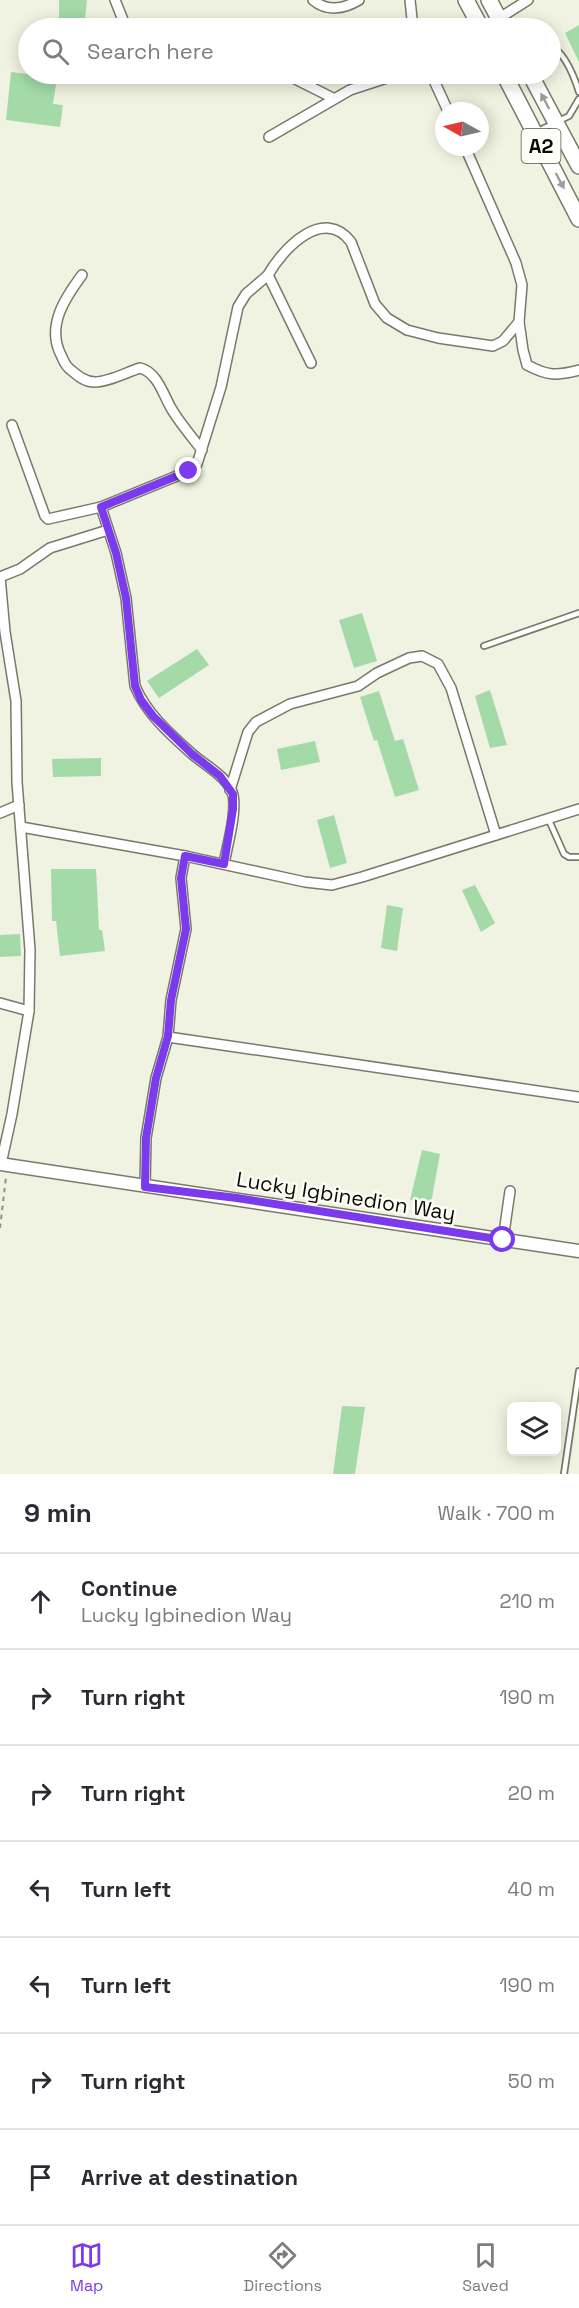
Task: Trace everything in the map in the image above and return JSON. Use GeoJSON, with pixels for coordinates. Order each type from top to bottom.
{"type":"FeatureCollection","features":[{"type":"Feature","properties":{"kind":"highway"},"geometry":{"type":"LineString","coordinates":[[466,0],[476,18]]}},
{"type":"Feature","properties":{"kind":"highway"},"geometry":{"type":"LineString","coordinates":[[489,0],[498,18]]}},
{"type":"Feature","properties":{"kind":"highway","name":"A2"},"geometry":{"type":"LineString","coordinates":[[509,84],[579,219]]}},
{"type":"Feature","properties":{"kind":"highway","name":"A2"},"geometry":{"type":"LineString","coordinates":[[536,84],[577,156]]}},
{"type":"Feature","properties":{"kind":"street"},"geometry":{"type":"LineString","coordinates":[[115,0],[122,18]]}},
{"type":"Feature","properties":{"kind":"street"},"geometry":{"type":"LineString","coordinates":[[313,0],[328,8],[338,8],[359,0]]}},
{"type":"Feature","properties":{"kind":"street"},"geometry":{"type":"LineString","coordinates":[[410,0],[412,18]]}},
{"type":"Feature","properties":{"kind":"street"},"geometry":{"type":"LineString","coordinates":[[508,18],[528,0]]}},
{"type":"Feature","properties":{"kind":"street"},"geometry":{"type":"LineString","coordinates":[[305,84],[333,98]]}},
{"type":"Feature","properties":{"kind":"street"},"geometry":{"type":"LineString","coordinates":[[268,137],[333,98],[368,84]]}},
{"type":"Feature","properties":{"kind":"street"},"geometry":{"type":"LineString","coordinates":[[436,84],[444,102]]}},
{"type":"Feature","properties":{"kind":"street"},"geometry":{"type":"LineString","coordinates":[[469,156],[516,263],[522,285],[519,322],[522,350],[527,365],[543,374],[557,375],[579,370]]}},
{"type":"Feature","properties":{"kind":"street"},"geometry":{"type":"LineString","coordinates":[[12,425],[48,519],[101,507],[189,471],[197,464],[221,387],[238,307],[246,294],[268,275],[286,248],[322,228],[338,230],[345,234],[351,242],[375,304],[387,318],[407,330],[438,338],[493,346],[503,341],[519,322]]}},
{"type":"Feature","properties":{"kind":"street"},"geometry":{"type":"LineString","coordinates":[[82,275],[66,296],[56,320],[54,334],[58,351],[67,368],[82,379],[96,382],[140,368],[146,369],[159,384],[171,408],[202,450]]}},
{"type":"Feature","properties":{"kind":"street"},"geometry":{"type":"LineString","coordinates":[[268,275],[311,363]]}},
{"type":"Feature","properties":{"kind":"street"},"geometry":{"type":"LineString","coordinates":[[101,507],[116,553],[126,598],[135,686],[141,700],[153,716],[192,754],[220,776],[233,794],[233,809],[224,864]]}},
{"type":"Feature","properties":{"kind":"street"},"geometry":{"type":"LineString","coordinates":[[3,1165],[29,1011],[30,950],[19,805],[16,700],[5,632],[0,577],[20,569],[50,549],[108,530]]}},
{"type":"Feature","properties":{"kind":"street"},"geometry":{"type":"LineString","coordinates":[[230,790],[248,732],[256,722],[290,705],[358,686],[377,673],[410,658],[422,656],[438,664],[451,688],[496,835]]}},
{"type":"Feature","properties":{"kind":"street"},"geometry":{"type":"LineString","coordinates":[[0,813],[19,805]]}},
{"type":"Feature","properties":{"kind":"street"},"geometry":{"type":"LineString","coordinates":[[21,827],[185,856],[305,882],[332,885],[579,808]]}},
{"type":"Feature","properties":{"kind":"street"},"geometry":{"type":"LineString","coordinates":[[145,1187],[146,1138],[156,1078],[168,1036],[171,1000],[186,929],[181,878],[185,856]]}},
{"type":"Feature","properties":{"kind":"street"},"geometry":{"type":"LineString","coordinates":[[0,1003],[29,1011]]}},
{"type":"Feature","properties":{"kind":"street"},"geometry":{"type":"LineString","coordinates":[[168,1036],[579,1097]]}},
{"type":"Feature","properties":{"kind":"street","name":"Lucky Igbinedion Way"},"geometry":{"type":"LineString","coordinates":[[3,1165],[145,1187],[237,1198],[579,1251]]}},
{"type":"Feature","properties":{"kind":"street"},"geometry":{"type":"LineString","coordinates":[[503,1240],[510,1191]]}},
{"type":"Feature","properties":{"kind":"lane"},"geometry":{"type":"LineString","coordinates":[[561,54],[575,79],[579,92]]}},
{"type":"Feature","properties":{"kind":"lane"},"geometry":{"type":"LineString","coordinates":[[534,133],[569,116],[579,99]]}},
{"type":"Feature","properties":{"kind":"lane"},"geometry":{"type":"LineString","coordinates":[[484,646],[579,613]]}},
{"type":"Feature","properties":{"kind":"lane"},"geometry":{"type":"LineString","coordinates":[[548,818],[564,854],[569,857],[579,857]]}},
{"type":"Feature","properties":{"kind":"lane"},"geometry":{"type":"LineString","coordinates":[[564,1474],[579,1371]]}},
{"type":"Feature","properties":{"kind":"path"},"geometry":{"type":"LineString","coordinates":[[0,1228],[3,1165]]}},
{"type":"Feature","properties":{"kind":"building"},"geometry":{"type":"Polygon","coordinates":[[[59,0],[87,0],[85,18],[59,18],[59,0]]]}},
{"type":"Feature","properties":{"kind":"building"},"geometry":{"type":"Polygon","coordinates":[[[579,25],[579,62],[565,33],[579,25]]]}},
{"type":"Feature","properties":{"kind":"building"},"geometry":{"type":"Polygon","coordinates":[[[11,72],[18,73],[18,84],[56,84],[53,104],[63,105],[60,127],[6,120],[11,72]]]}},
{"type":"Feature","properties":{"kind":"building"},"geometry":{"type":"Polygon","coordinates":[[[362,613],[377,661],[354,668],[339,620],[362,613]]]}},
{"type":"Feature","properties":{"kind":"building"},"geometry":{"type":"Polygon","coordinates":[[[197,649],[209,665],[159,698],[147,681],[197,649]]]}},
{"type":"Feature","properties":{"kind":"building"},"geometry":{"type":"Polygon","coordinates":[[[490,690],[507,745],[490,748],[475,696],[490,690]]]}},
{"type":"Feature","properties":{"kind":"building"},"geometry":{"type":"Polygon","coordinates":[[[379,691],[395,741],[403,739],[419,790],[395,797],[377,740],[374,741],[360,697],[379,691]]]}},
{"type":"Feature","properties":{"kind":"building"},"geometry":{"type":"Polygon","coordinates":[[[315,741],[320,762],[281,770],[277,749],[315,741]]]}},
{"type":"Feature","properties":{"kind":"building"},"geometry":{"type":"Polygon","coordinates":[[[101,758],[101,776],[53,777],[52,759],[101,758]]]}},
{"type":"Feature","properties":{"kind":"building"},"geometry":{"type":"Polygon","coordinates":[[[334,815],[347,863],[330,868],[317,820],[334,815]]]}},
{"type":"Feature","properties":{"kind":"building"},"geometry":{"type":"Polygon","coordinates":[[[51,869],[96,869],[99,930],[102,930],[105,951],[60,956],[56,921],[52,921],[51,869]]]}},
{"type":"Feature","properties":{"kind":"building"},"geometry":{"type":"Polygon","coordinates":[[[475,885],[495,923],[481,932],[462,890],[475,885]]]}},
{"type":"Feature","properties":{"kind":"building"},"geometry":{"type":"Polygon","coordinates":[[[387,905],[403,908],[397,951],[381,948],[387,905]]]}},
{"type":"Feature","properties":{"kind":"building"},"geometry":{"type":"Polygon","coordinates":[[[20,934],[21,956],[0,957],[0,935],[20,934]]]}},
{"type":"Feature","properties":{"kind":"building"},"geometry":{"type":"Polygon","coordinates":[[[422,1150],[440,1154],[431,1203],[410,1200],[422,1150]]]}},
{"type":"Feature","properties":{"kind":"building"},"geometry":{"type":"Polygon","coordinates":[[[342,1406],[365,1407],[355,1474],[333,1474],[342,1406]]]}},
{"type":"Feature","properties":{"kind":"route"},"geometry":{"type":"LineString","coordinates":[[189,471],[101,507],[116,553],[126,598],[135,686],[141,700],[153,716],[192,754],[220,776],[233,794],[233,809],[224,864],[185,856],[181,878],[186,929],[171,1000],[168,1036],[156,1078],[146,1138],[145,1187],[237,1198],[503,1240]]}}]}
